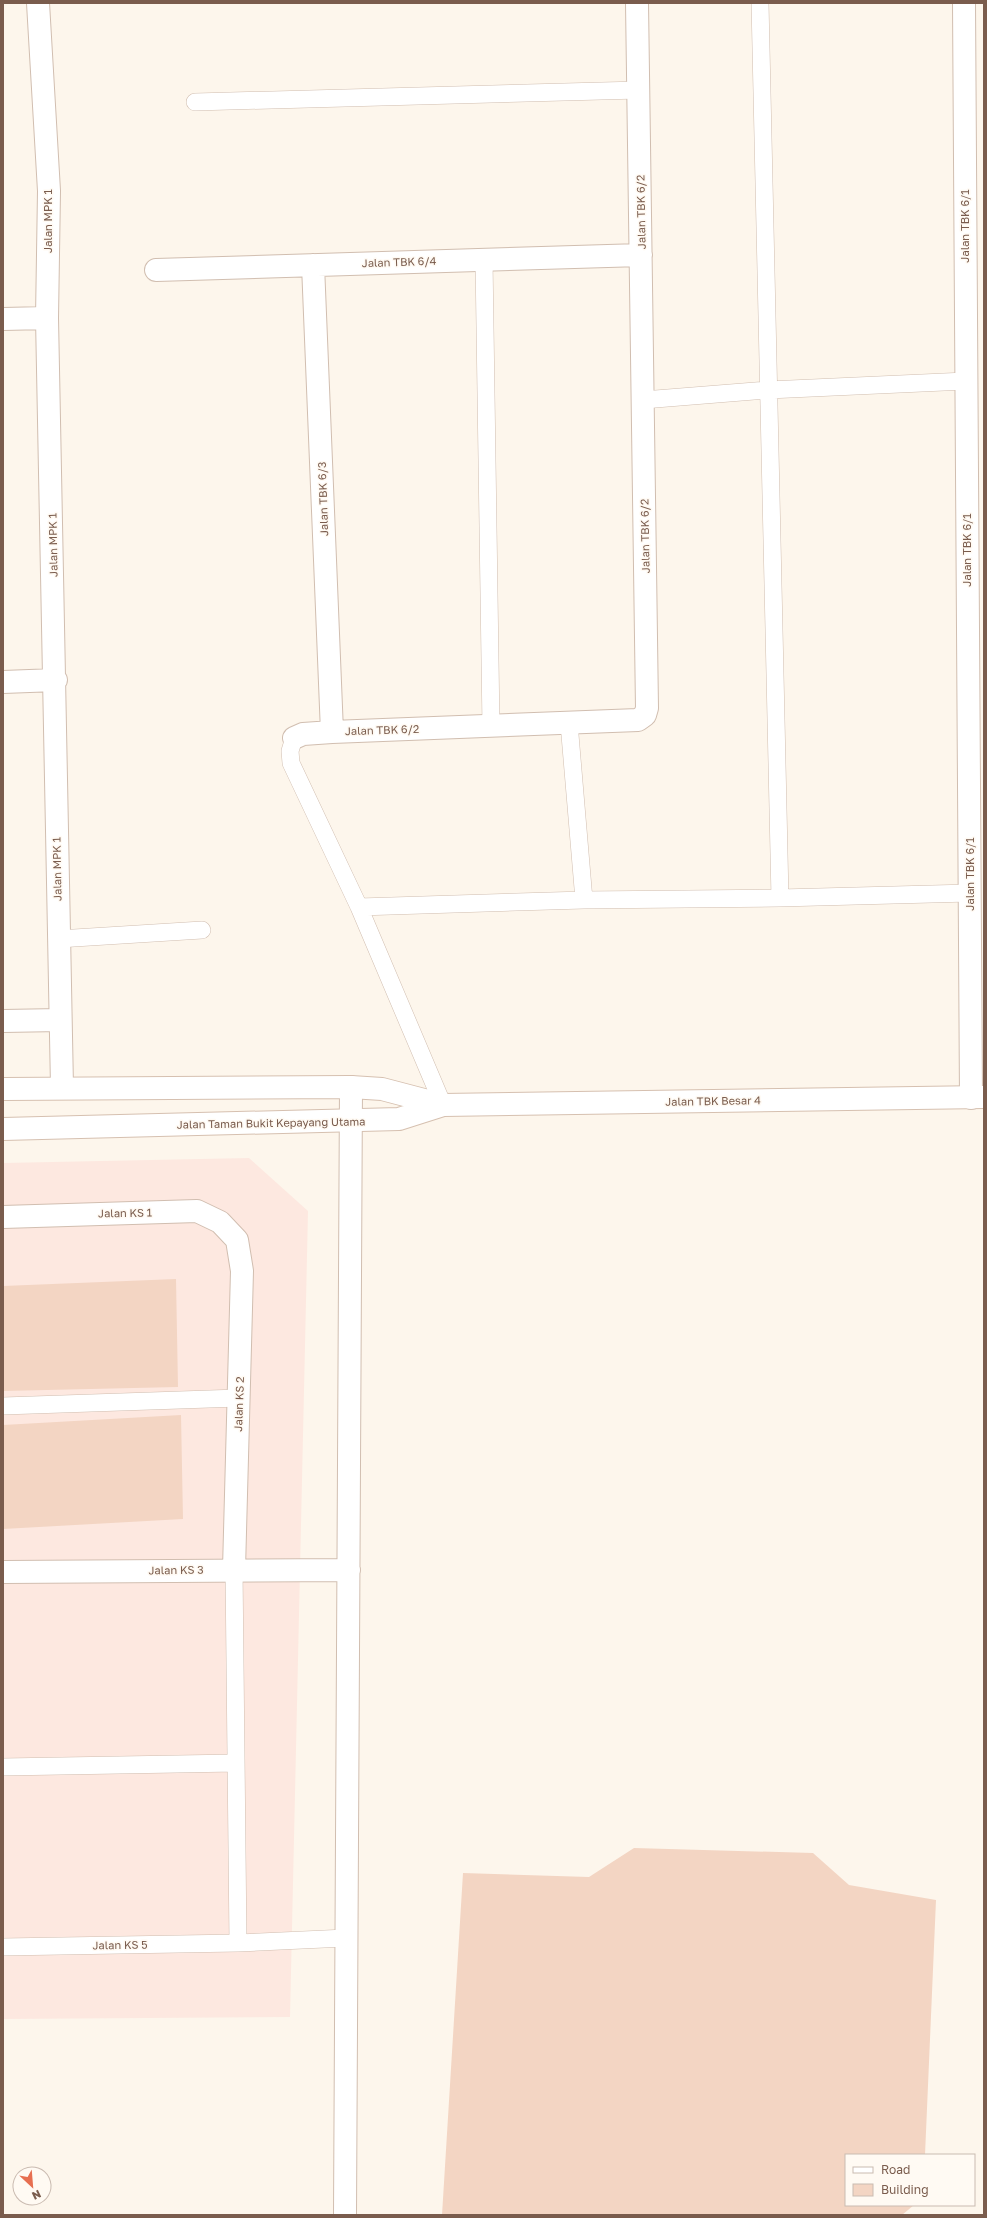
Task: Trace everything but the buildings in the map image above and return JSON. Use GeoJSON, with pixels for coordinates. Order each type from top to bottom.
{"type":"FeatureCollection","features":[{"type":"Feature","properties":{"kind":"street","name":"Jalan MPK 1"},"geometry":{"type":"LineString","coordinates":[[38,3],[49,191],[47,318],[56,680],[58,939],[62,1087]]}},
{"type":"Feature","properties":{"kind":"street","name":"Jalan TBK 6/2"},"geometry":{"type":"LineString","coordinates":[[294,738],[303,734],[332,732],[638,720],[645,715],[647,708],[637,3]]}},
{"type":"Feature","properties":{"kind":"street","name":"Jalan TBK 6/1"},"geometry":{"type":"LineString","coordinates":[[964,3],[970,893],[977,1097]]}},
{"type":"Feature","properties":{"kind":"street","name":"Jalan TBK 6/4"},"geometry":{"type":"LineString","coordinates":[[156,270],[641,255]]}},
{"type":"Feature","properties":{"kind":"street","name":"Jalan TBK 6/3"},"geometry":{"type":"LineString","coordinates":[[313,265],[332,732]]}},
{"type":"Feature","properties":{"kind":"street"},"geometry":{"type":"LineString","coordinates":[[3,319],[47,318]]}},
{"type":"Feature","properties":{"kind":"street"},"geometry":{"type":"LineString","coordinates":[[3,682],[56,680]]}},
{"type":"Feature","properties":{"kind":"street"},"geometry":{"type":"LineString","coordinates":[[3,1021],[60,1020]]}},
{"type":"Feature","properties":{"kind":"street"},"geometry":{"type":"LineString","coordinates":[[3,1089],[62,1087],[351,1087],[382,1089],[443,1104]]}},
{"type":"Feature","properties":{"kind":"street"},"geometry":{"type":"LineString","coordinates":[[345,2215],[351,1087]]}},
{"type":"Feature","properties":{"kind":"street","name":"Jalan TBK Besar 4"},"geometry":{"type":"LineString","coordinates":[[443,1104],[977,1097]]}},
{"type":"Feature","properties":{"kind":"street","name":"Jalan Taman Bukit Kepayang Utama"},"geometry":{"type":"LineString","coordinates":[[3,1129],[399,1120],[443,1104]]}},
{"type":"Feature","properties":{"kind":"street","name":"Jalan KS 1"},"geometry":{"type":"LineString","coordinates":[[3,1216],[197,1212],[220,1222],[238,1240]]}},
{"type":"Feature","properties":{"kind":"street","name":"Jalan KS 2"},"geometry":{"type":"LineString","coordinates":[[234,1569],[242,1271],[238,1240]]}},
{"type":"Feature","properties":{"kind":"street","name":"Jalan KS 3"},"geometry":{"type":"LineString","coordinates":[[3,1572],[234,1569],[348,1570]]}},
{"type":"Feature","properties":{"kind":"lane"},"geometry":{"type":"LineString","coordinates":[[760,3],[780,898]]}},
{"type":"Feature","properties":{"kind":"lane"},"geometry":{"type":"LineString","coordinates":[[196,102],[639,90]]}},
{"type":"Feature","properties":{"kind":"lane"},"geometry":{"type":"LineString","coordinates":[[484,260],[491,726]]}},
{"type":"Feature","properties":{"kind":"lane"},"geometry":{"type":"LineString","coordinates":[[643,400],[768,390],[966,381]]}},
{"type":"Feature","properties":{"kind":"lane"},"geometry":{"type":"LineString","coordinates":[[569,723],[584,900]]}},
{"type":"Feature","properties":{"kind":"lane"},"geometry":{"type":"LineString","coordinates":[[294,738],[290,750],[291,763],[359,907],[443,1104]]}},
{"type":"Feature","properties":{"kind":"lane"},"geometry":{"type":"LineString","coordinates":[[359,907],[584,900],[780,898],[970,893]]}},
{"type":"Feature","properties":{"kind":"lane"},"geometry":{"type":"LineString","coordinates":[[58,939],[202,930]]}},
{"type":"Feature","properties":{"kind":"lane"},"geometry":{"type":"LineString","coordinates":[[3,1406],[239,1398]]}},
{"type":"Feature","properties":{"kind":"lane"},"geometry":{"type":"LineString","coordinates":[[234,1569],[238,1943]]}},
{"type":"Feature","properties":{"kind":"lane"},"geometry":{"type":"LineString","coordinates":[[3,1767],[236,1763]]}},
{"type":"Feature","properties":{"kind":"lane","name":"Jalan KS 5"},"geometry":{"type":"LineString","coordinates":[[3,1948],[238,1943],[346,1938]]}},
{"type":"Feature","properties":{"kind":"shaded area"},"geometry":{"type":"Polygon","coordinates":[[[249,1158],[308,1211],[290,2017],[3,2019],[3,1163],[249,1158]]]}}]}
